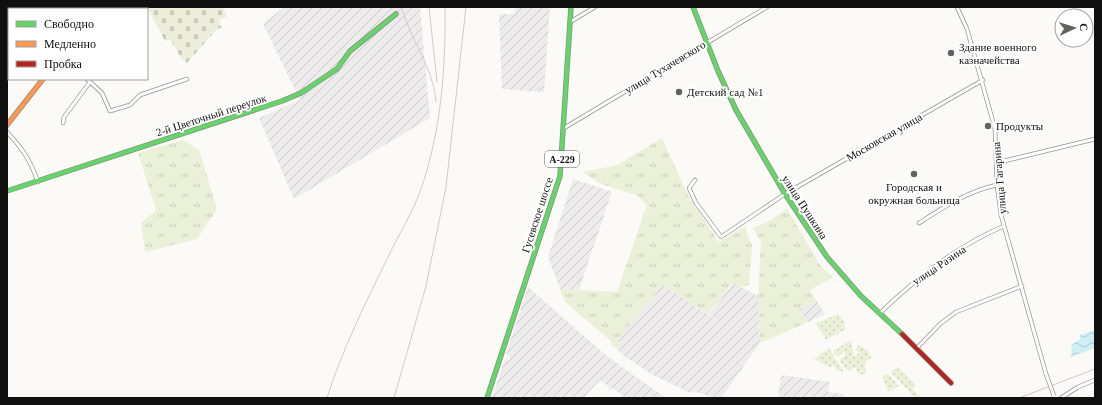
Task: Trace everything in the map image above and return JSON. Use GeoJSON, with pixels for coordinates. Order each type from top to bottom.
{"type":"FeatureCollection","features":[{"type":"Feature","properties":{"kind":"main road","name":"Гусевское шоссе"},"geometry":{"type":"LineString","coordinates":[[487,398],[560,176],[571,7]]}},
{"type":"Feature","properties":{"kind":"main road","name":"улица Пушкина"},"geometry":{"type":"LineString","coordinates":[[693,7],[729,97],[785,194],[828,257],[850,285],[879,314],[917,348],[951,383]]}},
{"type":"Feature","properties":{"kind":"main road","name":"2-й Цветочный переулок"},"geometry":{"type":"LineString","coordinates":[[7,191],[282,101],[301,93],[337,69],[350,51],[396,14]]}},
{"type":"Feature","properties":{"kind":"main road"},"geometry":{"type":"LineString","coordinates":[[7,125],[42,80]]}},
{"type":"Feature","properties":{"kind":"street"},"geometry":{"type":"LineString","coordinates":[[570,22],[594,7]]}},
{"type":"Feature","properties":{"kind":"street","name":"улица Тухачевского"},"geometry":{"type":"LineString","coordinates":[[564,128],[767,7]]}},
{"type":"Feature","properties":{"kind":"street","name":"улица Гагарина"},"geometry":{"type":"LineString","coordinates":[[957,7],[967,29],[983,80],[995,129],[999,204],[1046,374],[1054,397]]}},
{"type":"Feature","properties":{"kind":"street"},"geometry":{"type":"LineString","coordinates":[[63,123],[64,117],[90,82],[102,93],[110,111],[130,105],[140,95],[187,79]]}},
{"type":"Feature","properties":{"kind":"street","name":"Московская улица"},"geometry":{"type":"LineString","coordinates":[[694,180],[689,188],[696,202],[721,237],[785,194],[983,80]]}},
{"type":"Feature","properties":{"kind":"street"},"geometry":{"type":"LineString","coordinates":[[7,132],[21,148],[31,163],[38,182]]}},
{"type":"Feature","properties":{"kind":"street"},"geometry":{"type":"LineString","coordinates":[[996,163],[1095,139]]}},
{"type":"Feature","properties":{"kind":"street"},"geometry":{"type":"LineString","coordinates":[[919,223],[950,203],[967,195],[997,185]]}},
{"type":"Feature","properties":{"kind":"street","name":"улица Разина"},"geometry":{"type":"LineString","coordinates":[[879,314],[906,288],[924,274],[990,232],[1004,226]]}},
{"type":"Feature","properties":{"kind":"street"},"geometry":{"type":"LineString","coordinates":[[917,348],[940,324],[956,312],[1022,286]]}},
{"type":"Feature","properties":{"kind":"street"},"geometry":{"type":"LineString","coordinates":[[1061,398],[1078,387],[1095,380]]}},
{"type":"Feature","properties":{"kind":"shaded area"},"geometry":{"type":"Polygon","coordinates":[[[284,7],[420,7],[430,118],[294,199],[259,118],[300,100],[263,24],[284,7]]]}},
{"type":"Feature","properties":{"kind":"shaded area"},"geometry":{"type":"Polygon","coordinates":[[[521,7],[550,7],[544,92],[502,89],[499,14],[514,14],[516,9],[521,7]]]}},
{"type":"Feature","properties":{"kind":"shaded area"},"geometry":{"type":"Polygon","coordinates":[[[573,179],[612,192],[579,290],[560,289],[548,257],[573,179]]]}},
{"type":"Feature","properties":{"kind":"shaded area"},"geometry":{"type":"Polygon","coordinates":[[[733,283],[758,296],[760,343],[721,398],[713,398],[693,391],[690,393],[653,375],[624,356],[617,349],[620,343],[617,340],[663,285],[721,323],[709,314],[733,283]]]}},
{"type":"Feature","properties":{"kind":"shaded area"},"geometry":{"type":"Polygon","coordinates":[[[528,287],[608,357],[666,398],[625,398],[613,388],[608,390],[609,387],[600,380],[583,398],[492,398],[505,359],[509,360],[510,356],[506,354],[528,287]]]}},
{"type":"Feature","properties":{"kind":"shaded area"},"geometry":{"type":"Polygon","coordinates":[[[816,300],[825,314],[808,322],[798,310],[816,300]]]}},
{"type":"Feature","properties":{"kind":"shaded area"},"geometry":{"type":"Polygon","coordinates":[[[781,375],[830,382],[828,392],[844,394],[843,398],[778,398],[781,375]]]}},
{"type":"Feature","properties":{"kind":"green space"},"geometry":{"type":"Polygon","coordinates":[[[223,7],[227,16],[219,21],[222,27],[216,30],[187,63],[181,58],[170,39],[165,41],[148,8],[223,7]]]}},
{"type":"Feature","properties":{"kind":"green space"},"geometry":{"type":"Polygon","coordinates":[[[662,138],[688,195],[719,242],[746,226],[747,234],[752,245],[749,285],[741,287],[732,283],[708,314],[663,285],[617,340],[620,343],[617,349],[612,345],[611,341],[565,302],[560,289],[617,292],[647,205],[638,196],[599,183],[583,172],[617,165],[662,138]]]}},
{"type":"Feature","properties":{"kind":"green space"},"geometry":{"type":"Polygon","coordinates":[[[183,140],[199,150],[217,209],[197,239],[145,252],[141,223],[156,210],[138,153],[183,140]]]}},
{"type":"Feature","properties":{"kind":"green space"},"geometry":{"type":"Polygon","coordinates":[[[787,209],[821,266],[833,278],[816,286],[810,292],[816,300],[799,310],[808,322],[760,343],[758,296],[761,242],[753,228],[767,222],[787,209]]]}},
{"type":"Feature","properties":{"kind":"green space"},"geometry":{"type":"Polygon","coordinates":[[[838,314],[846,324],[844,325],[846,329],[826,340],[815,324],[838,314]]]}},
{"type":"Feature","properties":{"kind":"green space"},"geometry":{"type":"Polygon","coordinates":[[[851,340],[854,356],[860,353],[855,350],[859,345],[865,349],[862,351],[866,349],[872,357],[865,362],[866,374],[858,374],[856,367],[847,371],[839,360],[846,355],[844,352],[837,357],[833,351],[851,340]]]}},
{"type":"Feature","properties":{"kind":"green space"},"geometry":{"type":"Polygon","coordinates":[[[829,348],[844,372],[838,371],[833,366],[829,367],[814,359],[829,348]]]}},
{"type":"Feature","properties":{"kind":"green space"},"geometry":{"type":"Polygon","coordinates":[[[898,367],[915,384],[913,389],[922,398],[913,398],[910,392],[890,372],[898,367]]]}},
{"type":"Feature","properties":{"kind":"green space"},"geometry":{"type":"Polygon","coordinates":[[[888,374],[899,386],[888,392],[882,376],[888,374]]]}},
{"type":"Feature","properties":{"kind":"water"},"geometry":{"type":"Polygon","coordinates":[[[1095,330],[1095,348],[1071,357],[1071,347],[1080,339],[1080,335],[1095,330]]]}},
{"type":"Feature","properties":{"kind":"railway"},"geometry":{"type":"LineString","coordinates":[[402,7],[410,31],[431,76],[436,102]]}},
{"type":"Feature","properties":{"kind":"railway"},"geometry":{"type":"LineString","coordinates":[[429,7],[437,82]]}},
{"type":"Feature","properties":{"kind":"railway"},"geometry":{"type":"LineString","coordinates":[[327,398],[347,344],[371,291],[414,206],[428,167],[438,122],[441,99],[445,7]]}},
{"type":"Feature","properties":{"kind":"railway"},"geometry":{"type":"LineString","coordinates":[[394,398],[426,286],[446,187],[466,7]]}},
{"type":"Feature","properties":{"kind":"railway"},"geometry":{"type":"LineString","coordinates":[[1019,398],[1095,369]]}},
{"type":"Feature","properties":{"kind":"traffic: fast"},"geometry":{"type":"LineString","coordinates":[[487,398],[560,176],[571,7]]}},
{"type":"Feature","properties":{"kind":"traffic: fast"},"geometry":{"type":"LineString","coordinates":[[693,7],[718,71],[736,110],[785,194],[827,257],[861,296],[902,334]]}},
{"type":"Feature","properties":{"kind":"traffic: fast"},"geometry":{"type":"LineString","coordinates":[[7,191],[282,101],[301,93],[337,69],[350,51],[396,14]]}},
{"type":"Feature","properties":{"kind":"traffic: slow"},"geometry":{"type":"LineString","coordinates":[[7,125],[42,80]]}},
{"type":"Feature","properties":{"kind":"traffic: jam"},"geometry":{"type":"LineString","coordinates":[[902,334],[951,383]]}},
{"type":"Feature","properties":{"kind":"place","name":"Здание военного казначейства"},"geometry":{"type":"Point","coordinates":[951,53]}},
{"type":"Feature","properties":{"kind":"place","name":"Детский сад №1"},"geometry":{"type":"Point","coordinates":[679,92]}},
{"type":"Feature","properties":{"kind":"place","name":"Продукты"},"geometry":{"type":"Point","coordinates":[988,126]}},
{"type":"Feature","properties":{"kind":"place","name":"Городская и окружная больница"},"geometry":{"type":"Point","coordinates":[914,174]}}]}
